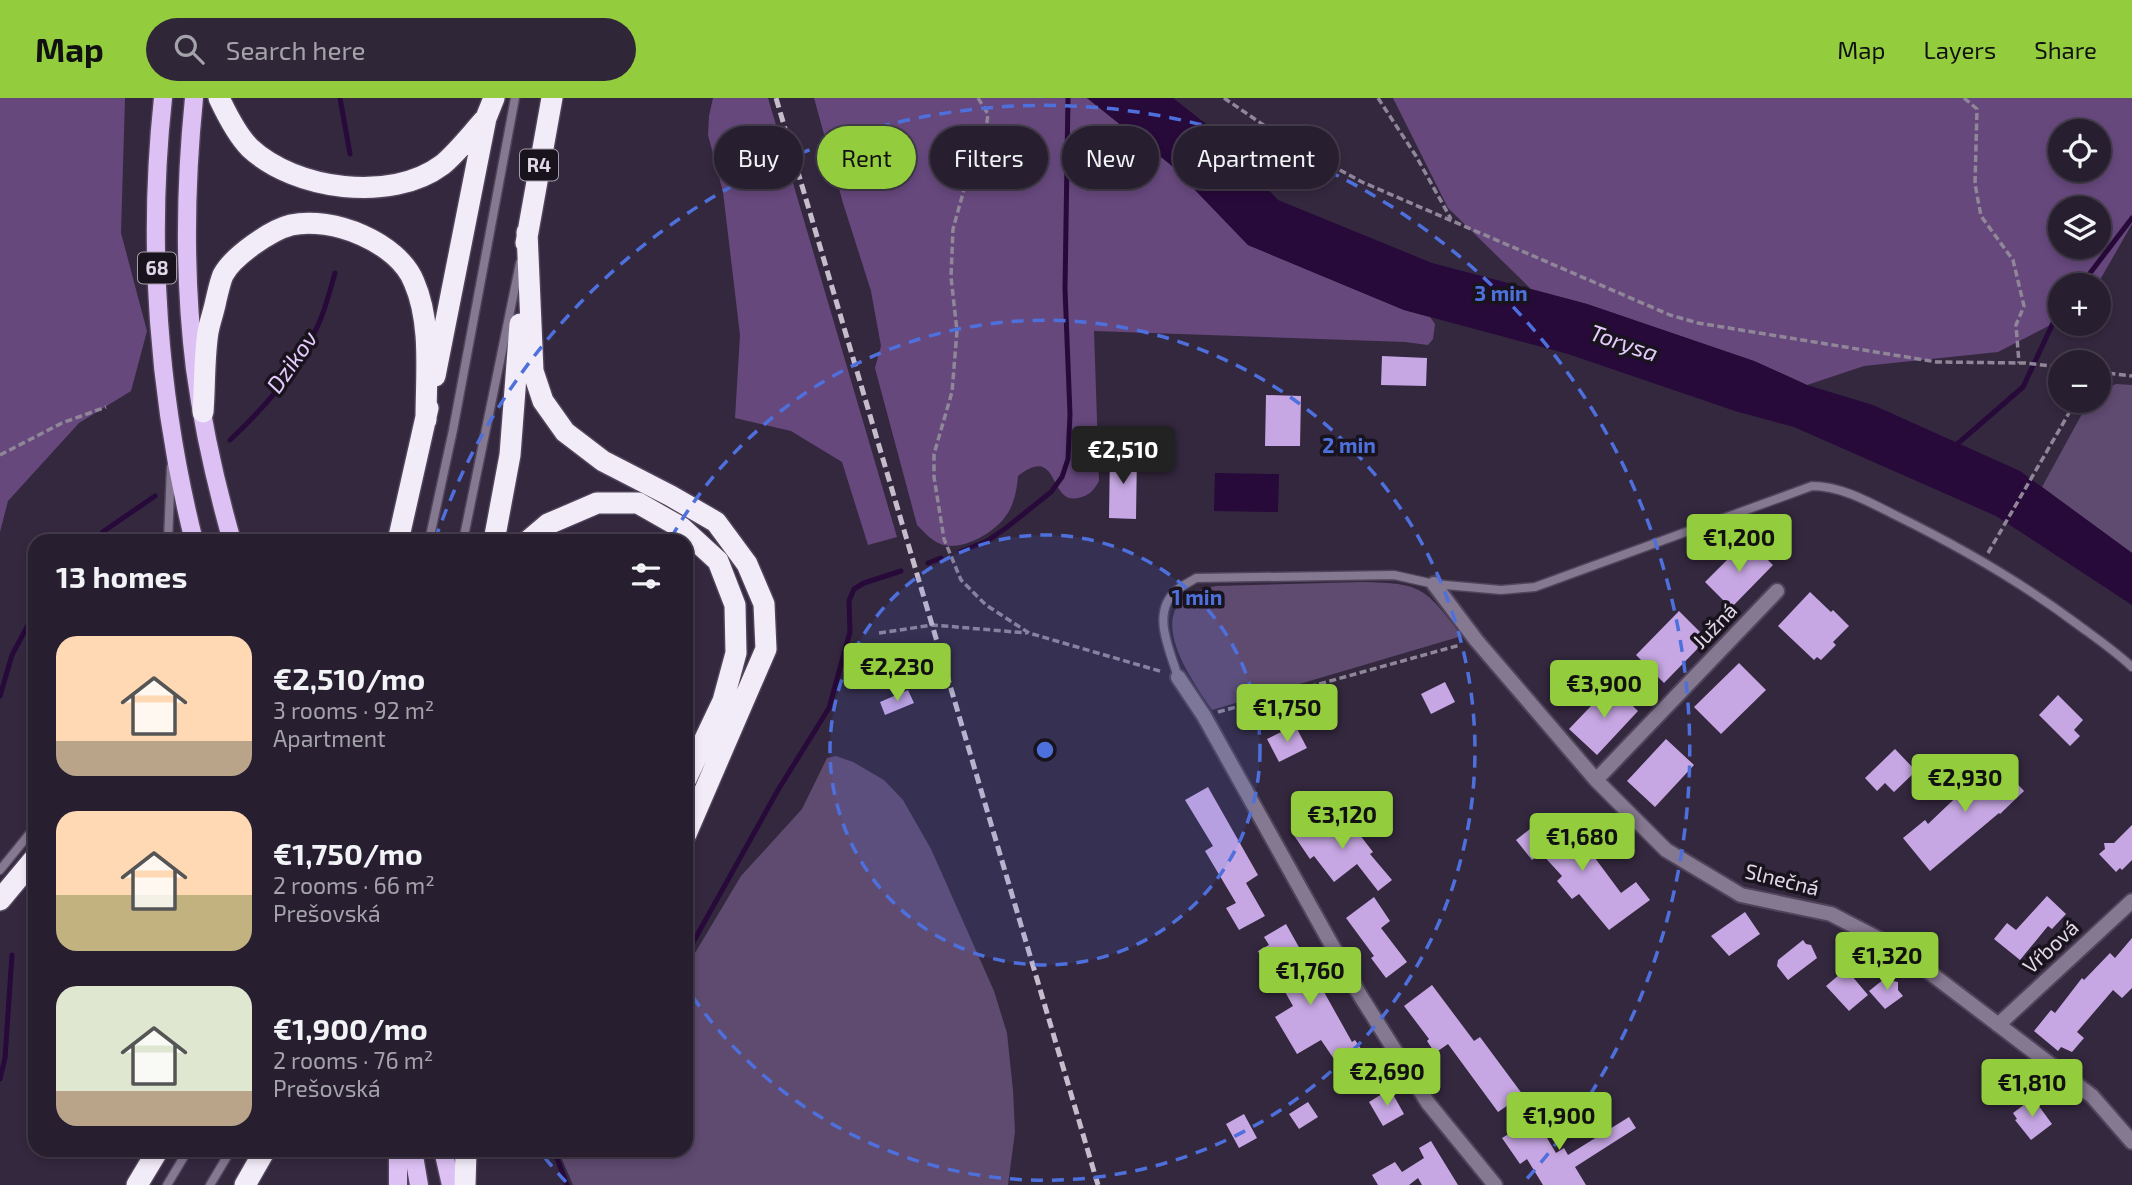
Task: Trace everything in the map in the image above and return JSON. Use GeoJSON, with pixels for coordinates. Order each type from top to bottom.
{"type":"FeatureCollection","features":[{"type":"Feature","properties":{"kind":"highway"},"geometry":{"type":"LineString","coordinates":[[219,98],[233,125],[249,147],[269,162],[290,174],[341,187],[396,185],[421,177],[442,164],[490,108]]}},
{"type":"Feature","properties":{"kind":"highway","name":"R4"},"geometry":{"type":"LineString","coordinates":[[527,232],[552,98]]}},
{"type":"Feature","properties":{"kind":"highway"},"geometry":{"type":"LineString","coordinates":[[399,534],[426,419],[490,108]]}},
{"type":"Feature","properties":{"kind":"highway"},"geometry":{"type":"LineString","coordinates":[[203,412],[208,331],[223,276],[234,259],[251,246],[290,225],[317,223],[366,237],[403,262],[414,281],[425,332],[426,419]]}},
{"type":"Feature","properties":{"kind":"highway"},"geometry":{"type":"LineString","coordinates":[[495,534],[510,455],[527,232]]}},
{"type":"Feature","properties":{"kind":"highway"},"geometry":{"type":"LineString","coordinates":[[527,232],[533,371],[543,401],[565,432],[603,461],[716,522],[747,564],[764,604],[766,649],[693,818]]}},
{"type":"Feature","properties":{"kind":"highway"},"geometry":{"type":"LineString","coordinates":[[536,534],[548,524],[597,503],[638,503],[689,534]]}},
{"type":"Feature","properties":{"kind":"highway"},"geometry":{"type":"LineString","coordinates":[[693,538],[718,561],[735,605],[736,653],[723,701],[693,764]]}},
{"type":"Feature","properties":{"kind":"highway"},"geometry":{"type":"LineString","coordinates":[[0,900],[28,866]]}},
{"type":"Feature","properties":{"kind":"highway"},"geometry":{"type":"LineString","coordinates":[[137,1185],[154,1157]]}},
{"type":"Feature","properties":{"kind":"highway"},"geometry":{"type":"LineString","coordinates":[[245,1185],[261,1157]]}},
{"type":"Feature","properties":{"kind":"highway"},"geometry":{"type":"LineString","coordinates":[[465,1185],[466,1157]]}},
{"type":"Feature","properties":{"kind":"main road","name":"68"},"geometry":{"type":"LineString","coordinates":[[163,98],[156,252],[162,341],[173,437],[192,534]]}},
{"type":"Feature","properties":{"kind":"main road","name":"68"},"geometry":{"type":"LineString","coordinates":[[194,98],[188,185],[192,333],[203,412],[230,534]]}},
{"type":"Feature","properties":{"kind":"main road"},"geometry":{"type":"LineString","coordinates":[[398,1157],[398,1185]]}},
{"type":"Feature","properties":{"kind":"main road"},"geometry":{"type":"LineString","coordinates":[[414,1157],[419,1185]]}},
{"type":"Feature","properties":{"kind":"main road"},"geometry":{"type":"LineString","coordinates":[[445,1157],[451,1185]]}},
{"type":"Feature","properties":{"kind":"street","name":"Slnečná"},"geometry":{"type":"LineString","coordinates":[[1434,584],[1476,640],[1597,780],[1666,850],[1741,895],[1831,914],[1900,950],[2092,1096],[2132,1142]]}},
{"type":"Feature","properties":{"kind":"street","name":"Južná"},"geometry":{"type":"LineString","coordinates":[[1597,780],[1777,592]]}},
{"type":"Feature","properties":{"kind":"street"},"geometry":{"type":"LineString","coordinates":[[1178,677],[1204,716],[1358,992],[1428,1103],[1495,1185]]}},
{"type":"Feature","properties":{"kind":"street","name":"Vŕbová"},"geometry":{"type":"LineString","coordinates":[[1998,1025],[2132,901]]}},
{"type":"Feature","properties":{"kind":"lane","name":"R4"},"geometry":{"type":"LineString","coordinates":[[431,534],[453,430],[514,98]]}},
{"type":"Feature","properties":{"kind":"lane","name":"R4"},"geometry":{"type":"LineString","coordinates":[[464,534],[527,232]]}},
{"type":"Feature","properties":{"kind":"lane"},"geometry":{"type":"LineString","coordinates":[[168,534],[173,437]]}},
{"type":"Feature","properties":{"kind":"lane"},"geometry":{"type":"LineString","coordinates":[[1178,677],[1161,621],[1166,603],[1176,590],[1196,578],[1394,575],[1434,584],[1501,590],[1535,587],[1812,486],[1824,486],[1868,502],[1984,561],[2045,600],[2132,667]]}},
{"type":"Feature","properties":{"kind":"lane"},"geometry":{"type":"LineString","coordinates":[[0,870],[28,836]]}},
{"type":"Feature","properties":{"kind":"lane"},"geometry":{"type":"LineString","coordinates":[[167,1185],[184,1157]]}},
{"type":"Feature","properties":{"kind":"lane"},"geometry":{"type":"LineString","coordinates":[[210,1185],[227,1157]]}},
{"type":"Feature","properties":{"kind":"path"},"geometry":{"type":"LineString","coordinates":[[978,98],[988,114],[986,130],[970,168],[953,229],[951,277],[957,331],[952,392],[934,454],[934,477],[944,539],[961,580],[986,605],[1029,633]]}},
{"type":"Feature","properties":{"kind":"path"},"geometry":{"type":"LineString","coordinates":[[1224,98],[1290,144],[1362,182],[1670,315],[1698,323],[1937,362],[2025,363],[2048,366]]}},
{"type":"Feature","properties":{"kind":"path"},"geometry":{"type":"LineString","coordinates":[[1378,98],[1416,156],[1452,221]]}},
{"type":"Feature","properties":{"kind":"path"},"geometry":{"type":"LineString","coordinates":[[1964,98],[1977,109],[1975,184],[1981,216],[2013,260],[2024,306],[2016,325],[2019,363]]}},
{"type":"Feature","properties":{"kind":"path"},"geometry":{"type":"LineString","coordinates":[[2111,374],[2132,376]]}},
{"type":"Feature","properties":{"kind":"path"},"geometry":{"type":"LineString","coordinates":[[0,455],[62,423],[106,407]]}},
{"type":"Feature","properties":{"kind":"path"},"geometry":{"type":"LineString","coordinates":[[1987,556],[2069,413]]}},
{"type":"Feature","properties":{"kind":"path"},"geometry":{"type":"LineString","coordinates":[[879,633],[933,625],[1029,633],[1142,664],[1178,677]]}},
{"type":"Feature","properties":{"kind":"path"},"geometry":{"type":"LineString","coordinates":[[1204,716],[1476,640]]}},
{"type":"Feature","properties":{"kind":"shaded area"},"geometry":{"type":"Polygon","coordinates":[[[0,98],[125,98],[121,233],[147,331],[131,391],[79,423],[8,501],[0,532],[0,98]]]}},
{"type":"Feature","properties":{"kind":"shaded area"},"geometry":{"type":"Polygon","coordinates":[[[713,98],[768,98],[776,126],[714,126],[714,158],[708,135],[713,98]]]}},
{"type":"Feature","properties":{"kind":"shaded area"},"geometry":{"type":"Polygon","coordinates":[[[814,98],[1087,98],[1122,126],[1062,126],[1062,189],[1159,189],[1159,155],[1173,167],[1173,189],[1194,189],[1248,245],[1404,310],[1430,317],[1435,324],[1433,339],[1428,345],[1094,331],[1099,481],[1095,487],[1085,496],[1069,498],[1062,493],[1048,470],[1041,466],[1031,468],[1018,476],[1011,508],[992,530],[965,544],[955,546],[938,543],[917,525],[875,368],[881,346],[871,291],[839,189],[916,189],[916,126],[822,126],[814,98]]]}},
{"type":"Feature","properties":{"kind":"shaded area"},"geometry":{"type":"Polygon","coordinates":[[[1393,98],[2132,98],[2132,224],[2104,273],[2048,273],[2048,326],[1998,352],[1864,366],[1807,385],[1754,361],[1587,304],[1531,289],[1448,208],[1393,98]]]}},
{"type":"Feature","properties":{"kind":"shaded area"},"geometry":{"type":"Polygon","coordinates":[[[722,189],[795,189],[897,537],[868,545],[842,462],[791,431],[735,418],[740,335],[722,189]]]}},
{"type":"Feature","properties":{"kind":"shaded area"},"geometry":{"type":"Polygon","coordinates":[[[2132,385],[2132,553],[2042,487],[2082,413],[2111,413],[2111,386],[2132,385]]]}},
{"type":"Feature","properties":{"kind":"shaded area"},"geometry":{"type":"Polygon","coordinates":[[[1362,582],[1398,584],[1421,591],[1439,607],[1462,636],[1212,710],[1190,676],[1174,638],[1172,621],[1178,605],[1192,593],[1216,586],[1362,582]]]}},
{"type":"Feature","properties":{"kind":"shaded area"},"geometry":{"type":"Polygon","coordinates":[[[836,756],[853,762],[884,780],[903,800],[931,849],[994,991],[1007,1033],[1013,1090],[1015,1132],[1008,1185],[573,1185],[561,1157],[693,1157],[693,956],[741,876],[802,809],[827,758],[836,756]]]}},
{"type":"Feature","properties":{"kind":"water"},"geometry":{"type":"Polygon","coordinates":[[[1087,98],[1173,98],[1208,126],[1173,126],[1173,167],[1159,155],[1159,126],[1122,126],[1087,98]]]}},
{"type":"Feature","properties":{"kind":"water","name":"Torysa"},"geometry":{"type":"Polygon","coordinates":[[[1194,189],[1268,189],[1278,200],[1432,263],[1587,304],[1754,361],[1807,385],[1873,405],[2020,471],[2132,553],[2132,605],[1996,516],[1794,427],[1735,411],[1568,354],[1404,310],[1248,245],[1194,189]]]}},
{"type":"Feature","properties":{"kind":"water"},"geometry":{"type":"Polygon","coordinates":[[[1215,473],[1279,474],[1278,512],[1214,511],[1215,473]]]}},
{"type":"Feature","properties":{"kind":"building"},"geometry":{"type":"Polygon","coordinates":[[[1382,356],[1427,358],[1426,386],[1381,385],[1382,356]]]}},
{"type":"Feature","properties":{"kind":"building"},"geometry":{"type":"Polygon","coordinates":[[[1266,395],[1301,396],[1300,446],[1265,446],[1266,395]]]}},
{"type":"Feature","properties":{"kind":"building"},"geometry":{"type":"Polygon","coordinates":[[[1110,452],[1137,453],[1136,519],[1109,518],[1110,452]]]}},
{"type":"Feature","properties":{"kind":"building"},"geometry":{"type":"Polygon","coordinates":[[[1747,540],[1773,565],[1731,608],[1705,582],[1747,540]]]}},
{"type":"Feature","properties":{"kind":"building"},"geometry":{"type":"Polygon","coordinates":[[[1810,592],[1849,626],[1833,642],[1836,645],[1821,660],[1817,657],[1814,660],[1778,626],[1810,592]]]}},
{"type":"Feature","properties":{"kind":"building"},"geometry":{"type":"Polygon","coordinates":[[[1679,611],[1707,639],[1664,683],[1636,655],[1679,611]]]}},
{"type":"Feature","properties":{"kind":"building"},"geometry":{"type":"Polygon","coordinates":[[[909,649],[913,663],[895,669],[891,654],[909,649]]]}},
{"type":"Feature","properties":{"kind":"building"},"geometry":{"type":"Polygon","coordinates":[[[1739,663],[1766,690],[1721,734],[1694,707],[1739,663]]]}},
{"type":"Feature","properties":{"kind":"building"},"geometry":{"type":"Polygon","coordinates":[[[1445,682],[1455,702],[1431,714],[1421,694],[1445,682]]]}},
{"type":"Feature","properties":{"kind":"building"},"geometry":{"type":"Polygon","coordinates":[[[1611,685],[1638,711],[1597,755],[1569,729],[1611,685]]]}},
{"type":"Feature","properties":{"kind":"building"},"geometry":{"type":"Polygon","coordinates":[[[908,690],[914,703],[885,715],[880,702],[908,690]]]}},
{"type":"Feature","properties":{"kind":"building"},"geometry":{"type":"Polygon","coordinates":[[[2058,695],[2083,720],[2074,730],[2080,736],[2070,746],[2039,715],[2058,695]]]}},
{"type":"Feature","properties":{"kind":"building"},"geometry":{"type":"Polygon","coordinates":[[[1295,725],[1307,748],[1279,762],[1267,739],[1295,725]]]}},
{"type":"Feature","properties":{"kind":"building"},"geometry":{"type":"Polygon","coordinates":[[[1666,739],[1694,765],[1655,807],[1627,781],[1666,739]]]}},
{"type":"Feature","properties":{"kind":"building"},"geometry":{"type":"Polygon","coordinates":[[[1895,749],[1916,771],[1894,792],[1885,783],[1877,791],[1865,778],[1895,749]]]}},
{"type":"Feature","properties":{"kind":"building"},"geometry":{"type":"Polygon","coordinates":[[[1991,756],[2024,791],[1930,871],[1903,838],[1925,820],[1928,824],[1970,784],[1966,779],[1991,756]]]}},
{"type":"Feature","properties":{"kind":"building"},"geometry":{"type":"Polygon","coordinates":[[[1208,787],[1258,875],[1246,883],[1265,916],[1239,930],[1226,908],[1236,903],[1205,851],[1213,846],[1185,800],[1208,787]]]}},
{"type":"Feature","properties":{"kind":"building"},"geometry":{"type":"Polygon","coordinates":[[[1343,813],[1373,852],[1370,854],[1392,880],[1378,891],[1357,864],[1334,882],[1314,856],[1310,859],[1293,834],[1308,824],[1316,835],[1343,813]]]}},
{"type":"Feature","properties":{"kind":"building"},"geometry":{"type":"Polygon","coordinates":[[[1550,813],[1580,852],[1584,849],[1592,854],[1621,893],[1636,882],[1650,900],[1609,930],[1579,894],[1572,899],[1557,881],[1562,876],[1541,853],[1532,860],[1516,840],[1550,813]]]}},
{"type":"Feature","properties":{"kind":"building"},"geometry":{"type":"Polygon","coordinates":[[[2132,825],[2132,860],[2116,872],[2099,854],[2105,849],[2104,843],[2114,843],[2132,825]]]}},
{"type":"Feature","properties":{"kind":"building"},"geometry":{"type":"Polygon","coordinates":[[[2047,896],[2066,914],[2052,929],[2048,926],[2020,960],[1994,939],[2007,923],[2016,930],[2047,896]]]}},
{"type":"Feature","properties":{"kind":"building"},"geometry":{"type":"Polygon","coordinates":[[[1374,897],[1390,921],[1381,928],[1407,962],[1386,978],[1371,958],[1374,956],[1346,918],[1374,897]]]}},
{"type":"Feature","properties":{"kind":"building"},"geometry":{"type":"Polygon","coordinates":[[[1745,912],[1760,934],[1729,956],[1711,936],[1745,912]]]}},
{"type":"Feature","properties":{"kind":"building"},"geometry":{"type":"Polygon","coordinates":[[[1286,924],[1352,1042],[1355,1040],[1372,1065],[1349,1081],[1321,1040],[1297,1054],[1275,1017],[1293,1006],[1284,990],[1291,986],[1277,963],[1267,969],[1258,951],[1269,945],[1264,937],[1286,924]]]}},
{"type":"Feature","properties":{"kind":"building"},"geometry":{"type":"Polygon","coordinates":[[[2132,938],[2132,988],[2122,998],[2113,990],[2077,1032],[2084,1038],[2072,1052],[2061,1047],[2058,1051],[2034,1031],[2051,1010],[2055,1013],[2082,978],[2084,980],[2110,953],[2115,958],[2132,938]]]}},
{"type":"Feature","properties":{"kind":"building"},"geometry":{"type":"Polygon","coordinates":[[[1803,940],[1811,945],[1817,958],[1788,980],[1777,966],[1778,960],[1803,940]]]}},
{"type":"Feature","properties":{"kind":"building"},"geometry":{"type":"Polygon","coordinates":[[[1846,969],[1868,995],[1849,1011],[1826,986],[1846,969]]]}},
{"type":"Feature","properties":{"kind":"building"},"geometry":{"type":"Polygon","coordinates":[[[1889,975],[1893,981],[1898,982],[1898,990],[1903,996],[1885,1009],[1869,991],[1889,975]]]}},
{"type":"Feature","properties":{"kind":"building"},"geometry":{"type":"Polygon","coordinates":[[[1432,985],[1474,1041],[1480,1037],[1523,1095],[1498,1112],[1448,1044],[1435,1053],[1427,1041],[1429,1039],[1404,1006],[1432,985]]]}},
{"type":"Feature","properties":{"kind":"building"},"geometry":{"type":"Polygon","coordinates":[[[1390,1089],[1404,1114],[1383,1126],[1369,1102],[1390,1089]]]}},
{"type":"Feature","properties":{"kind":"building"},"geometry":{"type":"Polygon","coordinates":[[[2033,1098],[2052,1124],[2031,1140],[2015,1120],[2017,1119],[2013,1113],[2033,1098]]]}},
{"type":"Feature","properties":{"kind":"building"},"geometry":{"type":"Polygon","coordinates":[[[1308,1102],[1318,1117],[1299,1129],[1289,1114],[1308,1102]]]}},
{"type":"Feature","properties":{"kind":"building"},"geometry":{"type":"Polygon","coordinates":[[[1244,1114],[1257,1138],[1239,1148],[1226,1124],[1244,1114]]]}},
{"type":"Feature","properties":{"kind":"building"},"geometry":{"type":"Polygon","coordinates":[[[1629,1117],[1636,1128],[1575,1167],[1586,1185],[1543,1185],[1527,1159],[1520,1164],[1502,1138],[1535,1118],[1556,1153],[1564,1148],[1568,1155],[1629,1117]]]}},
{"type":"Feature","properties":{"kind":"building"},"geometry":{"type":"Polygon","coordinates":[[[1431,1141],[1458,1185],[1422,1185],[1418,1178],[1409,1185],[1378,1185],[1372,1175],[1395,1162],[1402,1172],[1424,1158],[1419,1148],[1431,1141]]]}},
{"type":"Feature","properties":{"kind":"waterway","name":"Dzikov"},"geometry":{"type":"LineString","coordinates":[[340,98],[350,154]]}},
{"type":"Feature","properties":{"kind":"waterway"},"geometry":{"type":"LineString","coordinates":[[960,552],[987,541],[1051,492],[1062,477],[1068,459],[1070,414],[1065,289],[1068,98]]}},
{"type":"Feature","properties":{"kind":"waterway"},"geometry":{"type":"LineString","coordinates":[[2090,273],[2132,218]]}},
{"type":"Feature","properties":{"kind":"waterway","name":"Dzikov"},"geometry":{"type":"LineString","coordinates":[[230,440],[268,401],[301,357],[321,319],[335,273]]}},
{"type":"Feature","properties":{"kind":"waterway"},"geometry":{"type":"LineString","coordinates":[[1955,446],[2023,387],[2048,334]]}},
{"type":"Feature","properties":{"kind":"waterway","name":"Dzikov"},"geometry":{"type":"LineString","coordinates":[[101,534],[155,496]]}},
{"type":"Feature","properties":{"kind":"waterway"},"geometry":{"type":"LineString","coordinates":[[928,563],[941,558]]}},
{"type":"Feature","properties":{"kind":"waterway"},"geometry":{"type":"LineString","coordinates":[[693,942],[778,790],[829,708],[850,632],[849,601],[854,589],[901,571]]}},
{"type":"Feature","properties":{"kind":"waterway","name":"Dzikov"},"geometry":{"type":"LineString","coordinates":[[0,696],[12,655],[28,625]]}},
{"type":"Feature","properties":{"kind":"waterway","name":"Dzikov"},"geometry":{"type":"LineString","coordinates":[[0,1079],[5,1058],[12,955]]}},
{"type":"Feature","properties":{"kind":"waterway"},"geometry":{"type":"LineString","coordinates":[[557,1157],[567,1185]]}},
{"type":"Feature","properties":{"kind":"railway"},"geometry":{"type":"LineString","coordinates":[[776,98],[1098,1185]]}}]}
